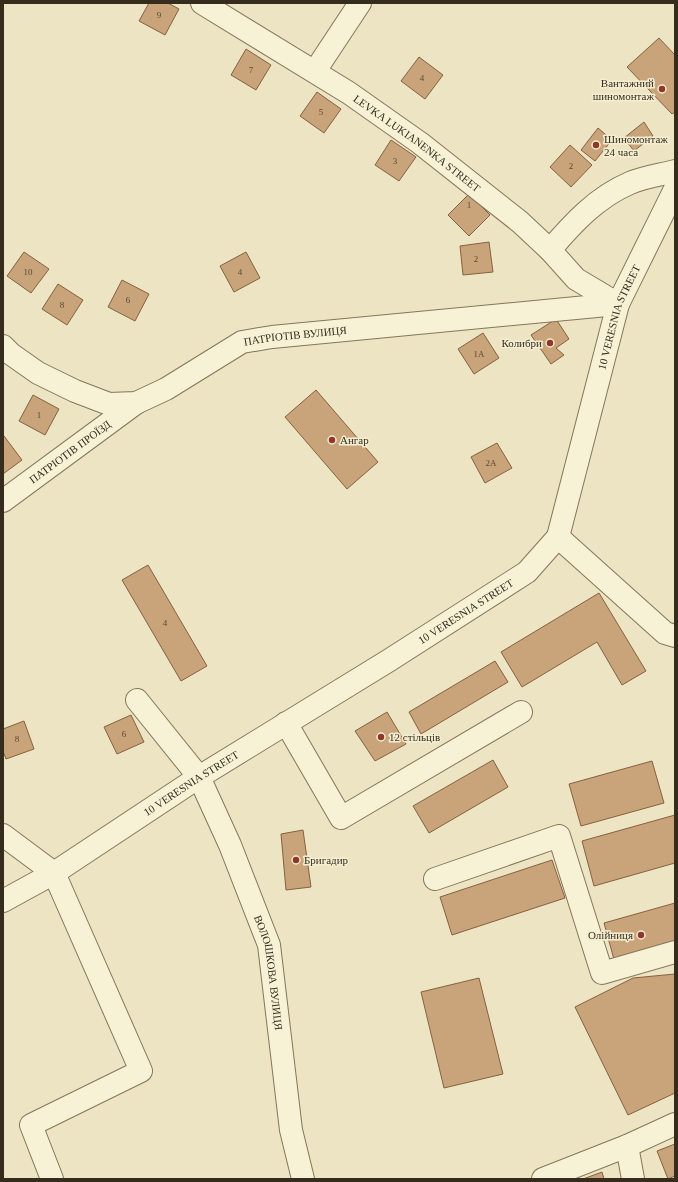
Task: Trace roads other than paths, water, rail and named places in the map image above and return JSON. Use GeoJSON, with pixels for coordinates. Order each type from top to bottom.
{"type":"FeatureCollection","features":[{"type":"Feature","properties":{"kind":"street","name":"LEVKA LUKIANENKA STREET"},"geometry":{"type":"LineString","coordinates":[[202,3],[349,92],[420,143],[520,222],[550,250],[576,279],[618,304]]}},
{"type":"Feature","properties":{"kind":"street"},"geometry":{"type":"LineString","coordinates":[[315,71],[360,3]]}},
{"type":"Feature","properties":{"kind":"street"},"geometry":{"type":"LineString","coordinates":[[550,250],[566,231],[601,198],[631,182],[675,171]]}},
{"type":"Feature","properties":{"kind":"street","name":"10 VERESNIA STREET"},"geometry":{"type":"LineString","coordinates":[[3,901],[54,873],[199,777],[388,661],[527,572],[558,537],[618,304],[675,189]]}},
{"type":"Feature","properties":{"kind":"street","name":"ПАТРІОТІВ ВУЛИЦЯ"},"geometry":{"type":"LineString","coordinates":[[3,346],[11,354],[38,373],[75,391],[109,404],[136,403],[166,389],[242,342],[272,337],[618,304]]}},
{"type":"Feature","properties":{"kind":"street","name":"ПАТРІОТІВ ПРОЇЗД"},"geometry":{"type":"LineString","coordinates":[[3,501],[136,403]]}},
{"type":"Feature","properties":{"kind":"street"},"geometry":{"type":"LineString","coordinates":[[558,537],[665,633],[675,636]]}},
{"type":"Feature","properties":{"kind":"street","name":"ВОЛОШКОВА ВУЛИЦЯ"},"geometry":{"type":"LineString","coordinates":[[137,700],[199,777],[230,845],[269,945],[291,1130],[303,1179]]}},
{"type":"Feature","properties":{"kind":"street"},"geometry":{"type":"LineString","coordinates":[[286,723],[342,818],[521,712]]}},
{"type":"Feature","properties":{"kind":"street"},"geometry":{"type":"LineString","coordinates":[[3,835],[54,873],[141,1071],[31,1125],[52,1179]]}},
{"type":"Feature","properties":{"kind":"street"},"geometry":{"type":"LineString","coordinates":[[435,880],[559,836],[602,974],[675,952]]}},
{"type":"Feature","properties":{"kind":"street"},"geometry":{"type":"LineString","coordinates":[[543,1179],[627,1146],[675,1124]]}},
{"type":"Feature","properties":{"kind":"street"},"geometry":{"type":"LineString","coordinates":[[627,1146],[633,1179]]}},
{"type":"Feature","properties":{"kind":"place","name":"Вантажний шиномонтаж"},"geometry":{"type":"Point","coordinates":[662,89]}},
{"type":"Feature","properties":{"kind":"place","name":"Шиномонтаж 24 часа"},"geometry":{"type":"Point","coordinates":[596,145]}},
{"type":"Feature","properties":{"kind":"place","name":"Колибри"},"geometry":{"type":"Point","coordinates":[550,343]}},
{"type":"Feature","properties":{"kind":"place","name":"Ангар"},"geometry":{"type":"Point","coordinates":[332,440]}},
{"type":"Feature","properties":{"kind":"place","name":"12 стільців"},"geometry":{"type":"Point","coordinates":[381,737]}},
{"type":"Feature","properties":{"kind":"place","name":"Бригадир"},"geometry":{"type":"Point","coordinates":[296,860]}},
{"type":"Feature","properties":{"kind":"place","name":"Олійниця"},"geometry":{"type":"Point","coordinates":[641,935]}}]}
